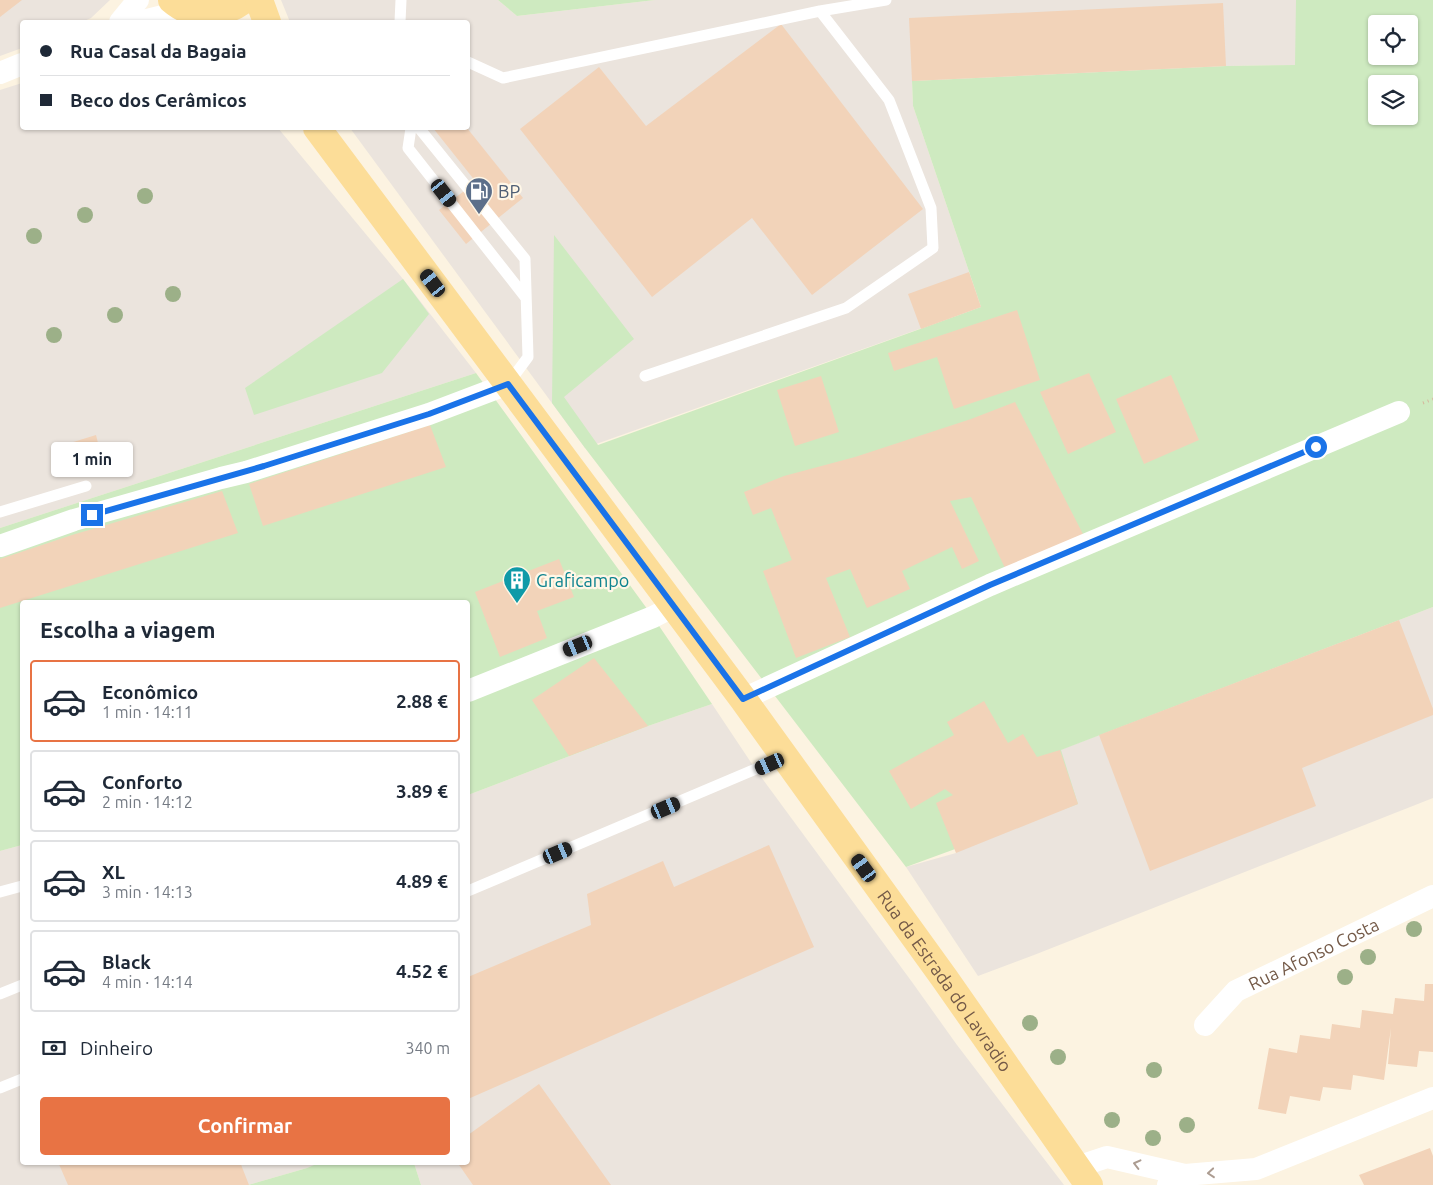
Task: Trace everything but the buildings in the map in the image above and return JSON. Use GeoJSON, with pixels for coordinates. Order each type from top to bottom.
{"type":"FeatureCollection","features":[{"type":"Feature","properties":{"kind":"main road"},"geometry":{"type":"LineString","coordinates":[[198,12],[229,10],[244,0]]}},
{"type":"Feature","properties":{"kind":"main road"},"geometry":{"type":"LineString","coordinates":[[259,0],[266,20]]}},
{"type":"Feature","properties":{"kind":"main road","name":"Rua da Estrada do Lavradio"},"geometry":{"type":"LineString","coordinates":[[318,130],[743,699],[945,979],[1083,1176]]}},
{"type":"Feature","properties":{"kind":"street"},"geometry":{"type":"LineString","coordinates":[[122,20],[138,0]]}},
{"type":"Feature","properties":{"kind":"street"},"geometry":{"type":"LineString","coordinates":[[151,20],[198,12]]}},
{"type":"Feature","properties":{"kind":"street"},"geometry":{"type":"LineString","coordinates":[[0,73],[20,65]]}},
{"type":"Feature","properties":{"kind":"street"},"geometry":{"type":"LineString","coordinates":[[0,546],[74,520],[264,466],[429,414],[508,384]]}},
{"type":"Feature","properties":{"kind":"street"},"geometry":{"type":"LineString","coordinates":[[743,699],[990,585],[1399,412]]}},
{"type":"Feature","properties":{"kind":"street"},"geometry":{"type":"LineString","coordinates":[[470,690],[653,617],[674,606]]}},
{"type":"Feature","properties":{"kind":"street","name":"Rua Afonso Costa"},"geometry":{"type":"LineString","coordinates":[[1205,1025],[1236,991],[1433,896]]}},
{"type":"Feature","properties":{"kind":"street"},"geometry":{"type":"LineString","coordinates":[[1083,1176],[1107,1157],[1176,1180],[1256,1169],[1433,1098]]}},
{"type":"Feature","properties":{"kind":"street"},"geometry":{"type":"LineString","coordinates":[[1237,1185],[1256,1169]]}},
{"type":"Feature","properties":{"kind":"lane"},"geometry":{"type":"LineString","coordinates":[[400,20],[401,0]]}},
{"type":"Feature","properties":{"kind":"lane"},"geometry":{"type":"LineString","coordinates":[[470,63],[503,78],[820,11],[886,0]]}},
{"type":"Feature","properties":{"kind":"lane"},"geometry":{"type":"LineString","coordinates":[[645,376],[846,308],[934,248],[931,208],[889,100],[820,11]]}},
{"type":"Feature","properties":{"kind":"lane"},"geometry":{"type":"LineString","coordinates":[[411,130],[408,148],[526,298]]}},
{"type":"Feature","properties":{"kind":"lane"},"geometry":{"type":"LineString","coordinates":[[421,130],[525,259],[528,357],[508,384]]}},
{"type":"Feature","properties":{"kind":"lane"},"geometry":{"type":"LineString","coordinates":[[0,512],[86,486]]}},
{"type":"Feature","properties":{"kind":"lane"},"geometry":{"type":"LineString","coordinates":[[470,889],[784,757]]}},
{"type":"Feature","properties":{"kind":"lane"},"geometry":{"type":"LineString","coordinates":[[0,892],[20,887]]}},
{"type":"Feature","properties":{"kind":"lane"},"geometry":{"type":"LineString","coordinates":[[0,994],[20,986]]}},
{"type":"Feature","properties":{"kind":"lane"},"geometry":{"type":"LineString","coordinates":[[0,1088],[20,1080]]}},
{"type":"Feature","properties":{"kind":"shaded area"},"geometry":{"type":"Polygon","coordinates":[[[0,0],[110,0],[86,20],[20,20],[20,49],[0,56],[0,0]]]}},
{"type":"Feature","properties":{"kind":"shaded area"},"geometry":{"type":"Polygon","coordinates":[[[281,0],[498,0],[517,16],[655,0],[1296,0],[1296,65],[1226,66],[912,81],[913,106],[981,307],[585,448],[351,130],[470,130],[470,20],[289,20],[281,0]]]}},
{"type":"Feature","properties":{"kind":"shaded area"},"geometry":{"type":"Polygon","coordinates":[[[20,84],[20,130],[280,130],[403,279],[476,373],[0,528],[0,90],[20,84]]]}},
{"type":"Feature","properties":{"kind":"shaded area"},"geometry":{"type":"Polygon","coordinates":[[[1433,607],[1433,798],[978,976],[906,867],[956,853],[1060,750],[1433,607]]]}},
{"type":"Feature","properties":{"kind":"shaded area"},"geometry":{"type":"Polygon","coordinates":[[[712,704],[756,770],[957,1045],[1064,1185],[421,1185],[415,1165],[470,1165],[470,794],[648,726],[712,704]]]}},
{"type":"Feature","properties":{"kind":"shaded area"},"geometry":{"type":"Polygon","coordinates":[[[20,846],[20,1165],[315,1165],[248,1185],[0,1185],[0,851],[20,846]]]}},
{"type":"Feature","properties":{"kind":"green space"},"geometry":{"type":"Polygon","coordinates":[[[498,0],[655,0],[517,16],[498,0]]]}},
{"type":"Feature","properties":{"kind":"green space"},"geometry":{"type":"Polygon","coordinates":[[[1296,0],[1433,0],[1433,607],[1061,750],[1078,804],[906,867],[552,403],[554,235],[634,339],[564,397],[598,445],[981,307],[913,106],[912,81],[1226,66],[1295,65],[1296,0]]]}},
{"type":"Feature","properties":{"kind":"green space"},"geometry":{"type":"Polygon","coordinates":[[[403,279],[429,314],[382,373],[254,415],[245,388],[403,279]]]}},
{"type":"Feature","properties":{"kind":"green space"},"geometry":{"type":"Polygon","coordinates":[[[476,373],[653,617],[712,704],[648,726],[470,794],[470,600],[20,600],[20,846],[0,851],[0,528],[476,373]]]}},
{"type":"Feature","properties":{"kind":"green space"},"geometry":{"type":"Polygon","coordinates":[[[314,1165],[415,1165],[421,1185],[248,1185],[314,1165]]]}},
{"type":"Feature","properties":{"kind":"place","name":"BP"},"geometry":{"type":"Point","coordinates":[479,215]}},
{"type":"Feature","properties":{"kind":"place","name":"Graficampo"},"geometry":{"type":"Point","coordinates":[517,604]}},
{"type":"Feature","properties":{"kind":"route"},"geometry":{"type":"LineString","coordinates":[[92,515],[246,472],[429,414],[508,384],[743,699],[990,585],[1316,447]]}}]}
